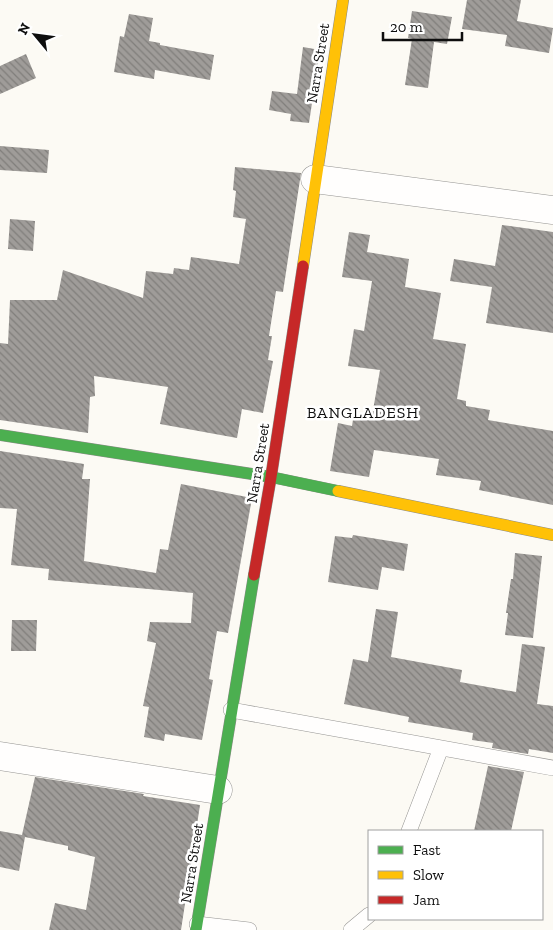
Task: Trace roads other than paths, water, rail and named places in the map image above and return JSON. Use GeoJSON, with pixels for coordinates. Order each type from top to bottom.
{"type":"FeatureCollection","features":[{"type":"Feature","properties":{"kind":"street","name":"Narra Street"},"geometry":{"type":"LineString","coordinates":[[197,927],[231,710],[271,478],[343,0]]}},
{"type":"Feature","properties":{"kind":"street"},"geometry":{"type":"LineString","coordinates":[[315,179],[553,210]]}},
{"type":"Feature","properties":{"kind":"street"},"geometry":{"type":"LineString","coordinates":[[0,435],[271,478],[553,535]]}},
{"type":"Feature","properties":{"kind":"street"},"geometry":{"type":"LineString","coordinates":[[0,756],[218,790]]}},
{"type":"Feature","properties":{"kind":"lane"},"geometry":{"type":"LineString","coordinates":[[231,710],[553,768]]}},
{"type":"Feature","properties":{"kind":"lane"},"geometry":{"type":"LineString","coordinates":[[410,830],[441,748]]}},
{"type":"Feature","properties":{"kind":"lane"},"geometry":{"type":"LineString","coordinates":[[351,930],[368,916]]}},
{"type":"Feature","properties":{"kind":"lane"},"geometry":{"type":"LineString","coordinates":[[197,927],[249,930]]}},
{"type":"Feature","properties":{"kind":"district","name":"BANGLADESH"},"geometry":{"type":"Point","coordinates":[363,412]}}]}
